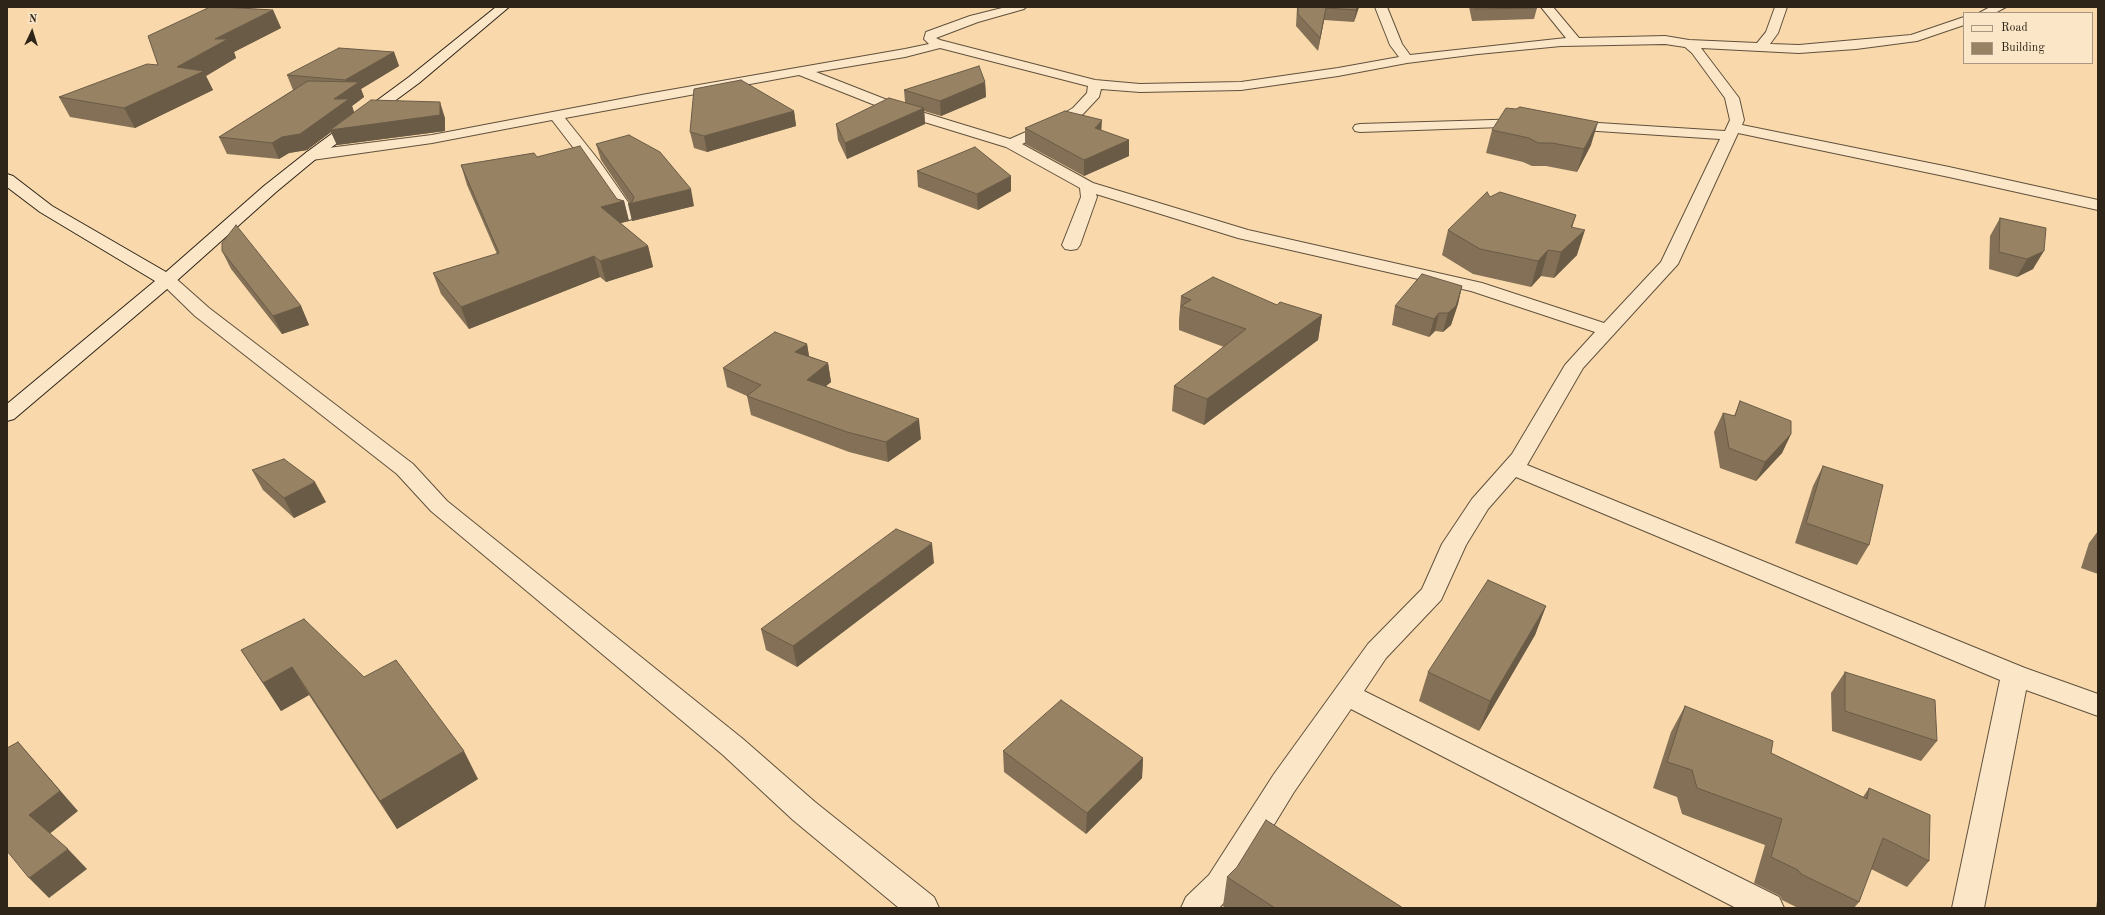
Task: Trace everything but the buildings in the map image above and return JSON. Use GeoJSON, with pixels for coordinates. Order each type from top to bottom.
{"type":"FeatureCollection","features":[{"type":"Feature","properties":{"kind":"street"},"geometry":{"type":"LineString","coordinates":[[7,415],[167,280],[270,189],[312,155],[414,80],[503,7]]}},
{"type":"Feature","properties":{"kind":"street"},"geometry":{"type":"LineString","coordinates":[[1020,7],[974,19],[930,35],[930,39],[936,43],[1094,84],[1140,88],[1241,86],[1301,78],[1407,59],[1575,41],[1665,40],[1689,44],[1799,49],[1863,44],[1913,38],[1963,21]]}},
{"type":"Feature","properties":{"kind":"street"},"geometry":{"type":"LineString","coordinates":[[1381,7],[1396,45],[1407,59]]}},
{"type":"Feature","properties":{"kind":"street"},"geometry":{"type":"LineString","coordinates":[[1547,7],[1575,41]]}},
{"type":"Feature","properties":{"kind":"street"},"geometry":{"type":"LineString","coordinates":[[1760,48],[1772,33],[1781,7]]}},
{"type":"Feature","properties":{"kind":"street"},"geometry":{"type":"LineString","coordinates":[[1988,12],[2000,7]]}},
{"type":"Feature","properties":{"kind":"street"},"geometry":{"type":"LineString","coordinates":[[312,155],[382,147],[556,116],[647,98],[905,53],[935,46],[936,43]]}},
{"type":"Feature","properties":{"kind":"street"},"geometry":{"type":"LineString","coordinates":[[1197,908],[1220,885],[1284,783],[1377,651],[1432,594],[1454,544],[1480,504],[1521,458],[1575,365],[1669,264],[1737,120],[1732,98],[1717,75],[1689,44]]}},
{"type":"Feature","properties":{"kind":"street"},"geometry":{"type":"LineString","coordinates":[[800,72],[900,110],[1010,144],[1087,186],[1244,234],[1476,287],[1607,330]]}},
{"type":"Feature","properties":{"kind":"street"},"geometry":{"type":"LineString","coordinates":[[1010,144],[1058,123],[1078,111],[1094,94],[1094,84]]}},
{"type":"Feature","properties":{"kind":"street"},"geometry":{"type":"LineString","coordinates":[[556,116],[595,166],[629,215]]}},
{"type":"Feature","properties":{"kind":"street"},"geometry":{"type":"LineString","coordinates":[[1360,128],[1536,124]]}},
{"type":"Feature","properties":{"kind":"street"},"geometry":{"type":"LineString","coordinates":[[1551,124],[1693,132],[1731,132],[1941,170],[2098,205]]}},
{"type":"Feature","properties":{"kind":"street"},"geometry":{"type":"LineString","coordinates":[[7,179],[46,209],[167,280],[202,312],[405,469],[439,506],[733,747],[804,811],[923,908]]}},
{"type":"Feature","properties":{"kind":"street"},"geometry":{"type":"LineString","coordinates":[[1071,245],[1089,197],[1087,186]]}},
{"type":"Feature","properties":{"kind":"street"},"geometry":{"type":"LineString","coordinates":[[1512,467],[2016,675],[2098,706]]}},
{"type":"Feature","properties":{"kind":"street"},"geometry":{"type":"LineString","coordinates":[[1968,908],[2016,675]]}},
{"type":"Feature","properties":{"kind":"street"},"geometry":{"type":"LineString","coordinates":[[1346,694],[1768,908]]}}]}
